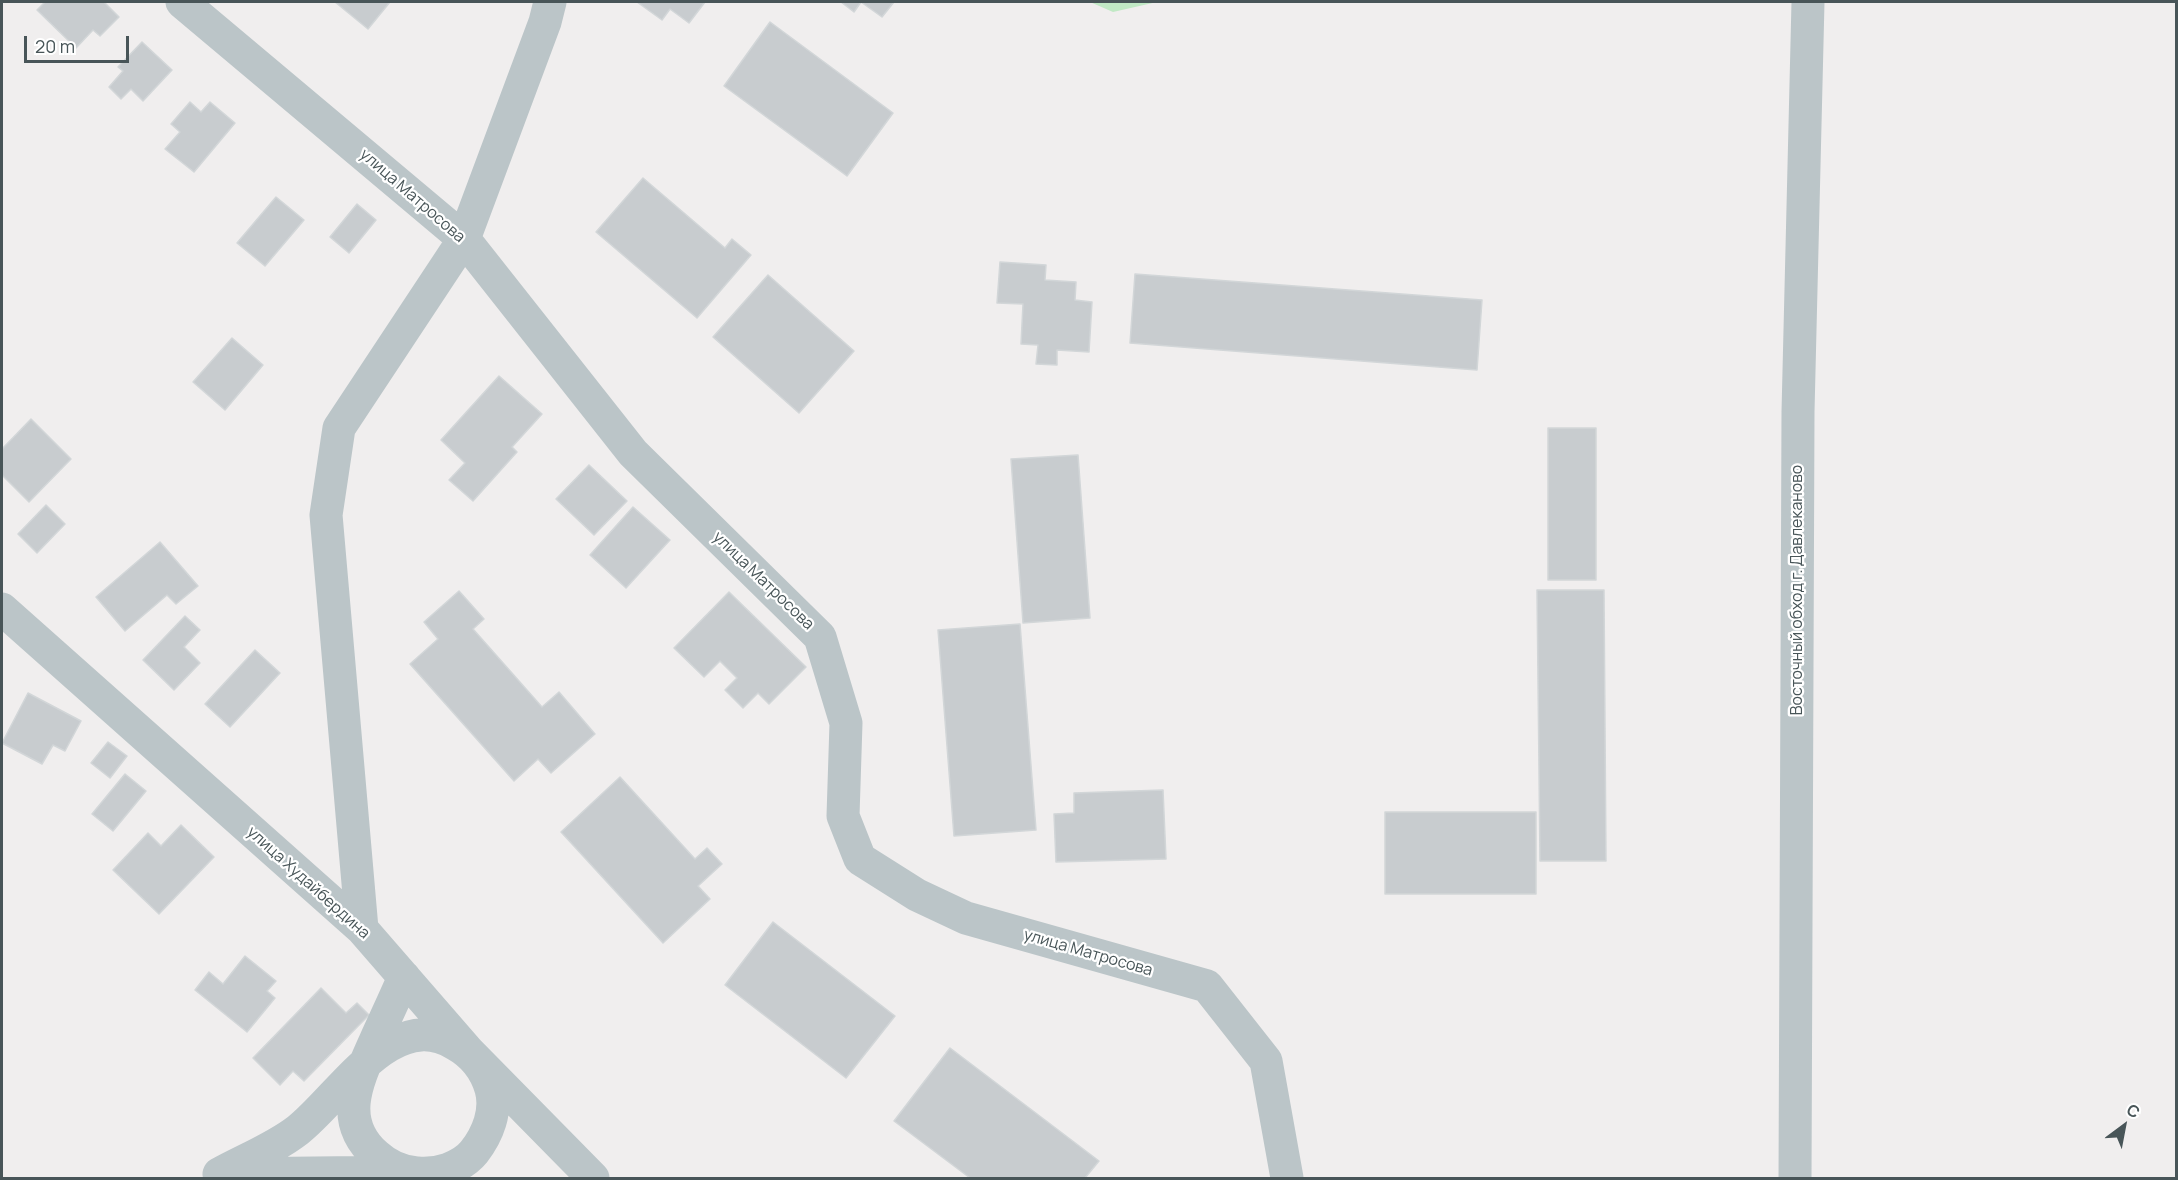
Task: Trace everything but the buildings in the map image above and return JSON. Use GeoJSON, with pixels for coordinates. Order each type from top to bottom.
{"type":"FeatureCollection","features":[{"type":"Feature","properties":{"kind":"street","name":"улица Матросова"},"geometry":{"type":"LineString","coordinates":[[182,2],[464,239],[633,453],[820,637],[846,723],[843,816],[860,859],[917,895],[966,918],[1208,986],[1266,1061],[1287,1179]]}},
{"type":"Feature","properties":{"kind":"street"},"geometry":{"type":"LineString","coordinates":[[362,929],[326,515],[339,428],[464,239],[545,22],[550,2]]}},
{"type":"Feature","properties":{"kind":"street","name":"Восточный обход г. Давлеканово"},"geometry":{"type":"LineString","coordinates":[[1795,1179],[1798,424],[1808,2]]}},
{"type":"Feature","properties":{"kind":"street","name":"улица Худайбердина"},"geometry":{"type":"LineString","coordinates":[[2,609],[362,929],[468,1051],[593,1179]]}},
{"type":"Feature","properties":{"kind":"street"},"geometry":{"type":"LineString","coordinates":[[404,977],[355,1088],[353,1110],[358,1131],[370,1150],[387,1164],[418,1175]]}},
{"type":"Feature","properties":{"kind":"street"},"geometry":{"type":"LineString","coordinates":[[424,1035],[448,1039],[468,1051],[483,1069],[491,1090],[492,1113],[485,1136],[472,1155],[453,1168],[418,1175],[210,1176],[297,1131],[364,1068],[379,1050],[401,1038],[424,1035]]}},
{"type":"Feature","properties":{"kind":"green space"},"geometry":{"type":"Polygon","coordinates":[[[1090,2],[1157,2],[1113,12],[1090,2]]]}}]}
